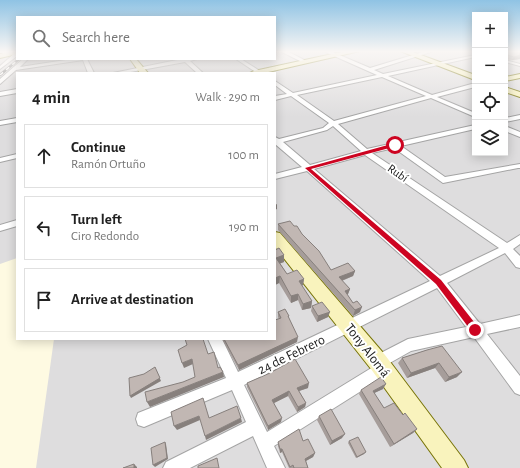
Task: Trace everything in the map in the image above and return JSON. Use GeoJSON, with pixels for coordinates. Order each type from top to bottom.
{"type":"FeatureCollection","features":[{"type":"Feature","properties":{"kind":"street"},"geometry":{"type":"LineString","coordinates":[[0,82],[11,73]]}},
{"type":"Feature","properties":{"kind":"street"},"geometry":{"type":"LineString","coordinates":[[376,73],[472,114]]}},
{"type":"Feature","properties":{"kind":"street"},"geometry":{"type":"LineString","coordinates":[[276,98],[398,73]]}},
{"type":"Feature","properties":{"kind":"street"},"geometry":{"type":"LineString","coordinates":[[461,73],[472,77]]}},
{"type":"Feature","properties":{"kind":"street"},"geometry":{"type":"LineString","coordinates":[[508,78],[520,76]]}},
{"type":"Feature","properties":{"kind":"street","name":"Rubí"},"geometry":{"type":"LineString","coordinates":[[276,84],[334,123],[366,152],[507,248],[520,264]]}},
{"type":"Feature","properties":{"kind":"street"},"geometry":{"type":"LineString","coordinates":[[276,141],[325,129],[334,123],[472,86]]}},
{"type":"Feature","properties":{"kind":"street"},"geometry":{"type":"LineString","coordinates":[[508,90],[520,95]]}},
{"type":"Feature","properties":{"kind":"street"},"geometry":{"type":"LineString","coordinates":[[0,94],[16,91]]}},
{"type":"Feature","properties":{"kind":"street"},"geometry":{"type":"LineString","coordinates":[[508,119],[520,117]]}},
{"type":"Feature","properties":{"kind":"street"},"geometry":{"type":"LineString","coordinates":[[0,123],[16,120]]}},
{"type":"Feature","properties":{"kind":"street"},"geometry":{"type":"LineString","coordinates":[[276,177],[366,152],[472,128]]}},
{"type":"Feature","properties":{"kind":"street"},"geometry":{"type":"LineString","coordinates":[[508,129],[520,135]]}},
{"type":"Feature","properties":{"kind":"street"},"geometry":{"type":"LineString","coordinates":[[276,141],[438,282],[520,388]]}},
{"type":"Feature","properties":{"kind":"street"},"geometry":{"type":"LineString","coordinates":[[395,145],[443,180],[518,166]]}},
{"type":"Feature","properties":{"kind":"street"},"geometry":{"type":"LineString","coordinates":[[0,160],[16,156]]}},
{"type":"Feature","properties":{"kind":"street"},"geometry":{"type":"LineString","coordinates":[[0,228],[16,223]]}},
{"type":"Feature","properties":{"kind":"street","name":"Tony Alomá"},"geometry":{"type":"LineString","coordinates":[[276,238],[349,325],[456,468]]}},
{"type":"Feature","properties":{"kind":"street","name":"24 de Febrero"},"geometry":{"type":"LineString","coordinates":[[144,419],[236,381],[507,248],[520,239]]}},
{"type":"Feature","properties":{"kind":"street"},"geometry":{"type":"LineString","coordinates":[[264,443],[381,366],[408,345],[520,321]]}},
{"type":"Feature","properties":{"kind":"street"},"geometry":{"type":"LineString","coordinates":[[216,340],[276,468]]}},
{"type":"Feature","properties":{"kind":"street"},"geometry":{"type":"LineString","coordinates":[[172,468],[256,426]]}},
{"type":"Feature","properties":{"kind":"shaded area"},"geometry":{"type":"Polygon","coordinates":[[[0,73],[16,73],[16,340],[276,340],[276,73],[472,73],[472,156],[508,156],[508,73],[520,73],[520,468],[0,468],[0,73]]]}},
{"type":"Feature","properties":{"kind":"shaded area"},"geometry":{"type":"Polygon","coordinates":[[[16,258],[16,340],[54,340],[36,468],[0,468],[0,264],[16,258]]]}},
{"type":"Feature","properties":{"kind":"building"},"geometry":{"type":"Polygon","coordinates":[[[290,221],[294,226],[297,226],[302,234],[319,251],[331,270],[348,263],[355,271],[339,277],[350,289],[345,291],[353,303],[357,301],[362,307],[355,310],[278,224],[290,221]]]}},
{"type":"Feature","properties":{"kind":"building"},"geometry":{"type":"Polygon","coordinates":[[[279,248],[284,255],[276,258],[276,250],[279,248]]]}},
{"type":"Feature","properties":{"kind":"building"},"geometry":{"type":"Polygon","coordinates":[[[276,258],[287,274],[297,270],[304,279],[299,281],[312,301],[303,304],[298,294],[291,296],[280,276],[276,278],[276,258]]]}},
{"type":"Feature","properties":{"kind":"building"},"geometry":{"type":"Polygon","coordinates":[[[322,302],[330,312],[318,316],[312,306],[322,302]]]}},
{"type":"Feature","properties":{"kind":"building"},"geometry":{"type":"Polygon","coordinates":[[[285,309],[298,337],[238,365],[225,340],[276,340],[276,320],[281,318],[278,312],[285,309]]]}},
{"type":"Feature","properties":{"kind":"building"},"geometry":{"type":"Polygon","coordinates":[[[185,340],[203,340],[208,354],[214,352],[218,368],[220,367],[223,372],[147,402],[145,392],[183,382],[195,377],[192,359],[182,363],[178,350],[187,345],[185,340]]]}},
{"type":"Feature","properties":{"kind":"building"},"geometry":{"type":"Polygon","coordinates":[[[442,346],[462,372],[449,377],[439,363],[411,373],[402,358],[427,350],[442,346]]]}},
{"type":"Feature","properties":{"kind":"building"},"geometry":{"type":"Polygon","coordinates":[[[295,359],[309,383],[297,388],[306,403],[298,407],[289,391],[272,400],[282,418],[268,426],[247,383],[270,373],[295,359]]]}},
{"type":"Feature","properties":{"kind":"building"},"geometry":{"type":"Polygon","coordinates":[[[155,367],[160,378],[130,396],[129,378],[144,374],[155,367]]]}},
{"type":"Feature","properties":{"kind":"building"},"geometry":{"type":"Polygon","coordinates":[[[381,377],[386,384],[373,391],[384,408],[394,403],[403,415],[405,413],[417,429],[394,444],[361,390],[381,377]]]}},
{"type":"Feature","properties":{"kind":"building"},"geometry":{"type":"Polygon","coordinates":[[[203,398],[209,418],[237,406],[241,418],[205,436],[199,416],[174,426],[171,412],[203,398]]]}},
{"type":"Feature","properties":{"kind":"building"},"geometry":{"type":"Polygon","coordinates":[[[331,409],[345,434],[332,441],[319,416],[331,409]]]}},
{"type":"Feature","properties":{"kind":"building"},"geometry":{"type":"Polygon","coordinates":[[[299,429],[303,441],[308,439],[315,453],[305,459],[308,468],[294,468],[293,465],[290,467],[282,449],[280,449],[278,442],[299,429]]]}},
{"type":"Feature","properties":{"kind":"building"},"geometry":{"type":"Polygon","coordinates":[[[358,437],[366,452],[357,457],[349,441],[358,437]]]}},
{"type":"Feature","properties":{"kind":"building"},"geometry":{"type":"Polygon","coordinates":[[[165,442],[167,458],[153,465],[151,448],[165,442]]]}},
{"type":"Feature","properties":{"kind":"building"},"geometry":{"type":"Polygon","coordinates":[[[217,458],[219,468],[198,468],[198,466],[217,458]]]}},
{"type":"Feature","properties":{"kind":"building"},"geometry":{"type":"Polygon","coordinates":[[[134,464],[134,468],[123,468],[134,464]]]}},
{"type":"Feature","properties":{"kind":"route"},"geometry":{"type":"LineString","coordinates":[[395,145],[307,168],[438,282],[457,304],[475,330]]}}]}
